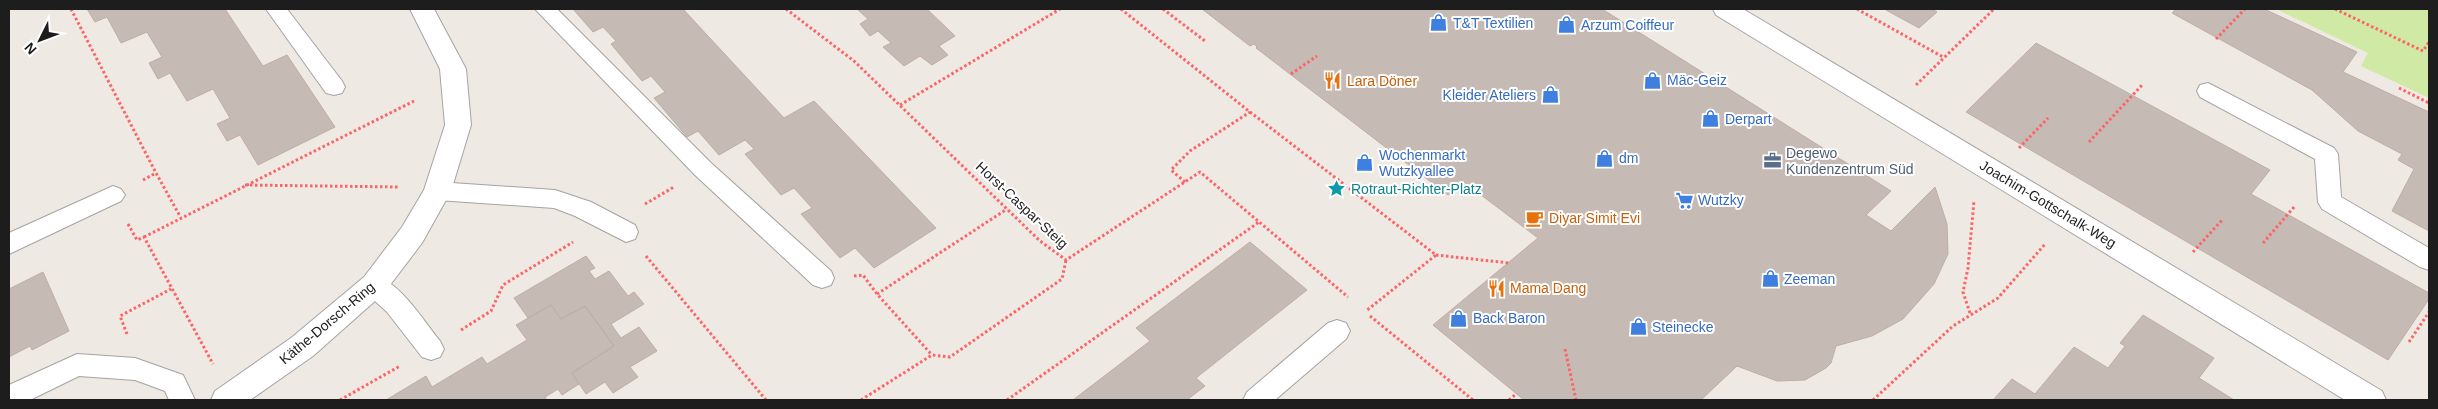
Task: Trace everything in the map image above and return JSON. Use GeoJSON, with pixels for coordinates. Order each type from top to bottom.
{"type":"FeatureCollection","features":[{"type":"Feature","properties":{"kind":"street","name":"Käthe-Dorsch-Ring"},"geometry":{"type":"LineString","coordinates":[[226,400],[302,347],[374,285],[412,235],[437,191],[458,125],[453,69],[422,9]]}},
{"type":"Feature","properties":{"kind":"street","name":"Joachim-Gottschalk-Weg"},"geometry":{"type":"LineString","coordinates":[[1725,9],[2371,400]]}},
{"type":"Feature","properties":{"kind":"lane"},"geometry":{"type":"LineString","coordinates":[[276,9],[334,86]]}},
{"type":"Feature","properties":{"kind":"lane"},"geometry":{"type":"LineString","coordinates":[[545,9],[703,168],[822,278]]}},
{"type":"Feature","properties":{"kind":"lane"},"geometry":{"type":"LineString","coordinates":[[2208,91],[2326,154],[2330,202],[2429,260]]}},
{"type":"Feature","properties":{"kind":"lane"},"geometry":{"type":"LineString","coordinates":[[437,191],[555,199],[583,209],[618,227]]}},
{"type":"Feature","properties":{"kind":"lane"},"geometry":{"type":"LineString","coordinates":[[9,244],[113,195]]}},
{"type":"Feature","properties":{"kind":"lane"},"geometry":{"type":"LineString","coordinates":[[374,285],[396,305],[431,349]]}},
{"type":"Feature","properties":{"kind":"lane"},"geometry":{"type":"LineString","coordinates":[[1256,400],[1337,331]]}},
{"type":"Feature","properties":{"kind":"lane"},"geometry":{"type":"LineString","coordinates":[[9,398],[77,364],[136,368],[174,383],[182,400]]}},
{"type":"Feature","properties":{"kind":"path"},"geometry":{"type":"LineString","coordinates":[[71,9],[181,218]]}},
{"type":"Feature","properties":{"kind":"path","name":"Horst-Caspar-Steig"},"geometry":{"type":"LineString","coordinates":[[786,9],[854,62],[1040,241],[1066,260],[1200,172],[1259,222],[1007,400]]}},
{"type":"Feature","properties":{"kind":"path"},"geometry":{"type":"LineString","coordinates":[[900,105],[1060,9]]}},
{"type":"Feature","properties":{"kind":"path"},"geometry":{"type":"LineString","coordinates":[[1121,9],[1250,112],[1436,255],[1509,263]]}},
{"type":"Feature","properties":{"kind":"path"},"geometry":{"type":"LineString","coordinates":[[1163,9],[1205,41]]}},
{"type":"Feature","properties":{"kind":"path"},"geometry":{"type":"LineString","coordinates":[[1856,9],[1943,57]]}},
{"type":"Feature","properties":{"kind":"path"},"geometry":{"type":"LineString","coordinates":[[1910,92],[1943,57],[1994,9]]}},
{"type":"Feature","properties":{"kind":"path"},"geometry":{"type":"LineString","coordinates":[[2216,39],[2245,9]]}},
{"type":"Feature","properties":{"kind":"path"},"geometry":{"type":"LineString","coordinates":[[2335,9],[2423,51],[2429,42]]}},
{"type":"Feature","properties":{"kind":"path"},"geometry":{"type":"LineString","coordinates":[[1291,74],[1317,56]]}},
{"type":"Feature","properties":{"kind":"path"},"geometry":{"type":"LineString","coordinates":[[2089,142],[2143,84]]}},
{"type":"Feature","properties":{"kind":"path"},"geometry":{"type":"LineString","coordinates":[[2399,88],[2429,103]]}},
{"type":"Feature","properties":{"kind":"path"},"geometry":{"type":"LineString","coordinates":[[156,173],[113,195],[137,240],[414,101]]}},
{"type":"Feature","properties":{"kind":"path"},"geometry":{"type":"LineString","coordinates":[[1185,182],[1171,170],[1182,158],[1250,112]]}},
{"type":"Feature","properties":{"kind":"path"},"geometry":{"type":"LineString","coordinates":[[2014,153],[2048,118]]}},
{"type":"Feature","properties":{"kind":"path"},"geometry":{"type":"LineString","coordinates":[[244,185],[400,188]]}},
{"type":"Feature","properties":{"kind":"path"},"geometry":{"type":"LineString","coordinates":[[645,204],[674,188]]}},
{"type":"Feature","properties":{"kind":"path"},"geometry":{"type":"LineString","coordinates":[[1970,313],[1963,292],[1975,197]]}},
{"type":"Feature","properties":{"kind":"path"},"geometry":{"type":"LineString","coordinates":[[2263,242],[2292,207],[2330,202]]}},
{"type":"Feature","properties":{"kind":"path"},"geometry":{"type":"LineString","coordinates":[[877,294],[1007,209]]}},
{"type":"Feature","properties":{"kind":"path"},"geometry":{"type":"LineString","coordinates":[[2189,256],[2223,219]]}},
{"type":"Feature","properties":{"kind":"path"},"geometry":{"type":"LineString","coordinates":[[340,400],[431,349],[491,311],[502,285],[586,235],[618,227],[766,400]]}},
{"type":"Feature","properties":{"kind":"path"},"geometry":{"type":"LineString","coordinates":[[1873,400],[1970,313],[1998,298],[2053,236]]}},
{"type":"Feature","properties":{"kind":"path"},"geometry":{"type":"LineString","coordinates":[[144,237],[216,369]]}},
{"type":"Feature","properties":{"kind":"path"},"geometry":{"type":"LineString","coordinates":[[1366,312],[1436,255]]}},
{"type":"Feature","properties":{"kind":"path"},"geometry":{"type":"LineString","coordinates":[[862,400],[932,355],[950,357],[1062,279],[1066,260]]}},
{"type":"Feature","properties":{"kind":"path"},"geometry":{"type":"LineString","coordinates":[[863,275],[877,294],[932,355]]}},
{"type":"Feature","properties":{"kind":"path"},"geometry":{"type":"LineString","coordinates":[[2409,342],[2429,312]]}},
{"type":"Feature","properties":{"kind":"path"},"geometry":{"type":"LineString","coordinates":[[1565,349],[1576,400]]}},
{"type":"Feature","properties":{"kind":"path"},"geometry":{"type":"LineString","coordinates":[[1509,400],[1516,394]]}},
{"type":"Feature","properties":{"kind":"green space"},"geometry":{"type":"Polygon","coordinates":[[[2276,9],[2429,9],[2429,98],[2361,66],[2368,53],[2276,9]]]}},
{"type":"Feature","properties":{"kind":"building"},"geometry":{"type":"Polygon","coordinates":[[[87,9],[225,9],[263,66],[287,55],[335,127],[258,165],[240,135],[227,141],[217,124],[230,118],[213,89],[187,101],[170,73],[158,79],[149,63],[162,57],[147,32],[121,43],[107,17],[95,22],[87,9]]]}},
{"type":"Feature","properties":{"kind":"building"},"geometry":{"type":"Polygon","coordinates":[[[573,9],[683,9],[784,118],[814,101],[936,228],[874,268],[855,248],[840,258],[801,214],[812,208],[794,188],[781,195],[745,154],[754,149],[745,140],[719,155],[698,131],[687,137],[654,98],[665,92],[651,76],[642,81],[611,44],[616,41],[603,27],[593,32],[573,9]]]}},
{"type":"Feature","properties":{"kind":"building"},"geometry":{"type":"Polygon","coordinates":[[[857,9],[927,9],[955,36],[939,46],[948,55],[932,65],[920,56],[904,66],[883,47],[891,43],[878,31],[870,36],[860,24],[868,19],[857,9]]]}},
{"type":"Feature","properties":{"kind":"building","name":"Wutzky"},"geometry":{"type":"Polygon","coordinates":[[[1202,9],[1602,9],[1891,191],[1866,215],[1891,231],[1935,187],[1947,224],[1948,254],[1934,284],[1903,319],[1872,336],[1836,346],[1831,363],[1805,380],[1777,381],[1737,366],[1701,400],[1524,400],[1433,325],[1538,238],[1464,182],[1448,195],[1256,48],[1254,44],[1250,46],[1202,9]]]}},
{"type":"Feature","properties":{"kind":"building"},"geometry":{"type":"Polygon","coordinates":[[[1932,9],[1937,12],[1919,28],[1886,10],[1932,9]]]}},
{"type":"Feature","properties":{"kind":"building"},"geometry":{"type":"Polygon","coordinates":[[[2176,9],[2264,9],[2357,52],[2343,72],[2429,112],[2429,231],[2392,211],[2414,169],[2398,160],[2402,154],[2358,131],[2312,90],[2172,13],[2176,9]]]}},
{"type":"Feature","properties":{"kind":"building"},"geometry":{"type":"Polygon","coordinates":[[[2036,43],[2270,170],[2251,194],[2429,293],[2429,299],[2388,360],[1966,112],[2036,43]]]}},
{"type":"Feature","properties":{"kind":"building"},"geometry":{"type":"Polygon","coordinates":[[[1250,242],[1307,290],[1196,378],[1205,386],[1187,400],[1073,400],[1150,341],[1136,328],[1250,242]]]}},
{"type":"Feature","properties":{"kind":"building"},"geometry":{"type":"Polygon","coordinates":[[[586,256],[595,268],[589,271],[595,279],[609,271],[628,296],[634,292],[644,304],[611,324],[621,338],[639,327],[657,351],[630,367],[638,377],[613,393],[605,382],[586,394],[572,373],[614,346],[585,306],[561,319],[551,305],[528,318],[514,298],[586,256]]]}},
{"type":"Feature","properties":{"kind":"building"},"geometry":{"type":"Polygon","coordinates":[[[43,272],[69,331],[32,350],[30,346],[9,357],[9,289],[43,272]]]}},
{"type":"Feature","properties":{"kind":"building"},"geometry":{"type":"Polygon","coordinates":[[[551,305],[561,319],[585,306],[614,346],[572,373],[579,384],[562,395],[558,389],[545,397],[547,400],[386,400],[426,376],[432,387],[482,357],[487,364],[527,340],[516,325],[551,305]]]}},
{"type":"Feature","properties":{"kind":"building"},"geometry":{"type":"Polygon","coordinates":[[[2143,315],[2214,358],[2199,378],[2234,400],[1993,400],[2012,379],[2035,394],[2074,347],[2108,368],[2125,346],[2120,343],[2143,315]]]}},
{"type":"Feature","properties":{"kind":"place","name":"T&T Textilien"},"geometry":{"type":"Point","coordinates":[1439,23]}},
{"type":"Feature","properties":{"kind":"place","name":"Arzum Coiffeur"},"geometry":{"type":"Point","coordinates":[1567,25]}},
{"type":"Feature","properties":{"kind":"place","name":"Mäc-Geiz"},"geometry":{"type":"Point","coordinates":[1653,80]}},
{"type":"Feature","properties":{"kind":"place","name":"Lara Döner"},"geometry":{"type":"Point","coordinates":[1333,81]}},
{"type":"Feature","properties":{"kind":"place","name":"Kleider Ateliers"},"geometry":{"type":"Point","coordinates":[1550,95]}},
{"type":"Feature","properties":{"kind":"place","name":"Derpart"},"geometry":{"type":"Point","coordinates":[1711,119]}},
{"type":"Feature","properties":{"kind":"place","name":"dm"},"geometry":{"type":"Point","coordinates":[1605,158]}},
{"type":"Feature","properties":{"kind":"place","name":"Degewo Kundenzentrum Süd"},"geometry":{"type":"Point","coordinates":[1772,161]}},
{"type":"Feature","properties":{"kind":"place","name":"Wochenmarkt Wutzkyallee"},"geometry":{"type":"Point","coordinates":[1365,163]}},
{"type":"Feature","properties":{"kind":"place","name":"Rotraut-Richter-Platz"},"geometry":{"type":"Point","coordinates":[1337,189]}},
{"type":"Feature","properties":{"kind":"place","name":"Wutzky"},"geometry":{"type":"Point","coordinates":[1684,200]}},
{"type":"Feature","properties":{"kind":"place","name":"Diyar Simit Evi"},"geometry":{"type":"Point","coordinates":[1535,218]}},
{"type":"Feature","properties":{"kind":"place","name":"Zeeman"},"geometry":{"type":"Point","coordinates":[1770,279]}},
{"type":"Feature","properties":{"kind":"place","name":"Mama Dang"},"geometry":{"type":"Point","coordinates":[1496,288]}},
{"type":"Feature","properties":{"kind":"place","name":"Back Baron"},"geometry":{"type":"Point","coordinates":[1459,318]}},
{"type":"Feature","properties":{"kind":"place","name":"Steinecke"},"geometry":{"type":"Point","coordinates":[1638,327]}}]}
